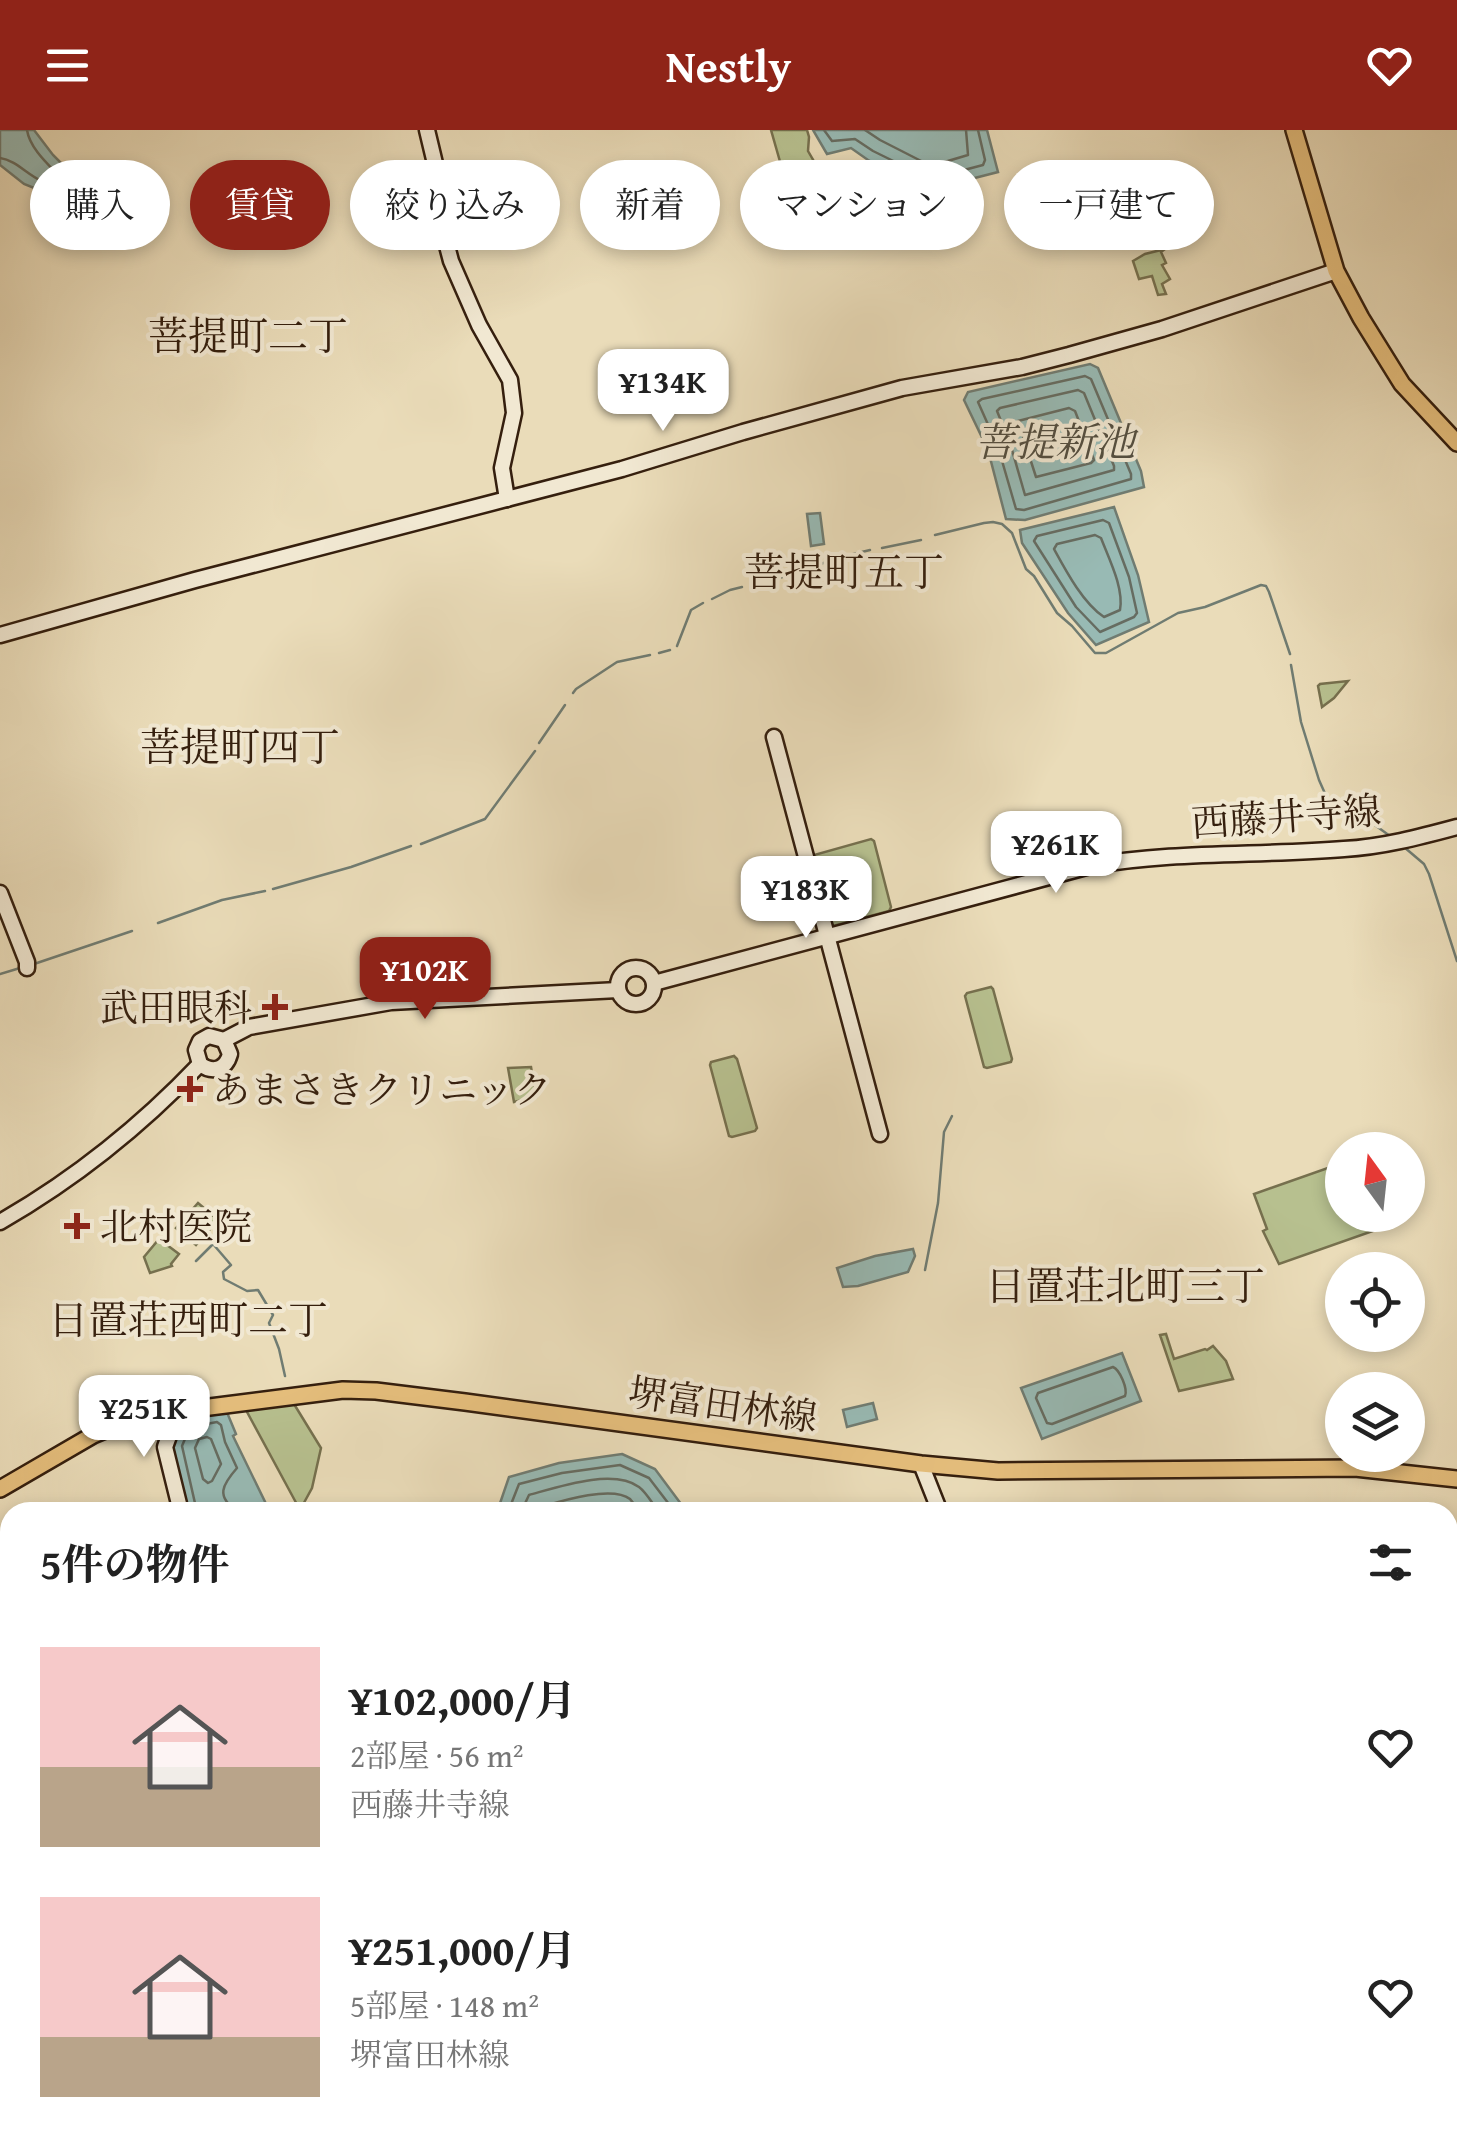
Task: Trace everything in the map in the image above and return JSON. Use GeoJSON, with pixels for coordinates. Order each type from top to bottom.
{"type":"FeatureCollection","features":[{"type":"Feature","properties":{"kind":"main road"},"geometry":{"type":"LineString","coordinates":[[1294,130],[1336,271],[1402,384],[1457,443]]}},
{"type":"Feature","properties":{"kind":"main road","name":"堺富田林線"},"geometry":{"type":"LineString","coordinates":[[0,1489],[112,1426],[139,1416],[343,1390],[376,1391],[921,1464],[1024,1471],[1355,1468],[1457,1480]]}},
{"type":"Feature","properties":{"kind":"street"},"geometry":{"type":"LineString","coordinates":[[427,130],[451,261],[479,325],[510,380],[514,413],[502,468],[507,499]]}},
{"type":"Feature","properties":{"kind":"street"},"geometry":{"type":"LineString","coordinates":[[0,635],[634,466],[902,388],[1069,355],[1336,271]]}},
{"type":"Feature","properties":{"kind":"street"},"geometry":{"type":"LineString","coordinates":[[774,737],[880,1134]]}},
{"type":"Feature","properties":{"kind":"street","name":"西藤井寺線"},"geometry":{"type":"LineString","coordinates":[[654,983],[1090,866],[1149,857],[1345,849],[1457,827]]}},
{"type":"Feature","properties":{"kind":"street"},"geometry":{"type":"LineString","coordinates":[[0,893],[27,968]]}},
{"type":"Feature","properties":{"kind":"street","name":"西藤井寺線"},"geometry":{"type":"LineString","coordinates":[[633,968],[644,970],[654,983],[652,996],[642,1004],[630,1004],[618,990],[619,978],[633,968]]}},
{"type":"Feature","properties":{"kind":"street","name":"西藤井寺線"},"geometry":{"type":"LineString","coordinates":[[224,1040],[249,1027],[391,1002],[618,990]]}},
{"type":"Feature","properties":{"kind":"street","name":"西藤井寺線"},"geometry":{"type":"LineString","coordinates":[[215,1036],[224,1040],[230,1054],[226,1064],[216,1069],[200,1064],[196,1055],[200,1041],[215,1036]]}},
{"type":"Feature","properties":{"kind":"street","name":"西藤井寺線"},"geometry":{"type":"LineString","coordinates":[[0,1222],[52,1191],[129,1132],[200,1064]]}},
{"type":"Feature","properties":{"kind":"street"},"geometry":{"type":"LineString","coordinates":[[178,1410],[165,1447],[178,1502]]}},
{"type":"Feature","properties":{"kind":"street"},"geometry":{"type":"LineString","coordinates":[[921,1464],[936,1502]]}},
{"type":"Feature","properties":{"kind":"green space"},"geometry":{"type":"Polygon","coordinates":[[[771,130],[807,130],[808,151],[813,160],[780,160],[771,130]]]}},
{"type":"Feature","properties":{"kind":"green space"},"geometry":{"type":"Polygon","coordinates":[[[1164,250],[1166,263],[1162,265],[1170,279],[1162,284],[1166,294],[1158,295],[1152,276],[1139,279],[1133,261],[1164,250]]]}},
{"type":"Feature","properties":{"kind":"green space"},"geometry":{"type":"Polygon","coordinates":[[[1348,681],[1334,698],[1322,707],[1320,684],[1348,681]]]}},
{"type":"Feature","properties":{"kind":"green space"},"geometry":{"type":"Polygon","coordinates":[[[871,839],[891,907],[889,911],[833,926],[829,924],[811,859],[871,839]]]}},
{"type":"Feature","properties":{"kind":"green space"},"geometry":{"type":"Polygon","coordinates":[[[991,987],[1012,1059],[987,1068],[965,996],[991,987]]]}},
{"type":"Feature","properties":{"kind":"green space"},"geometry":{"type":"Polygon","coordinates":[[[734,1056],[757,1128],[732,1137],[710,1065],[734,1056]]]}},
{"type":"Feature","properties":{"kind":"green space"},"geometry":{"type":"Polygon","coordinates":[[[531,1067],[536,1097],[514,1102],[508,1068],[531,1067]]]}},
{"type":"Feature","properties":{"kind":"green space"},"geometry":{"type":"Polygon","coordinates":[[[1325,1169],[1325,1232],[1370,1232],[1279,1264],[1263,1231],[1267,1229],[1254,1194],[1325,1169]]]}},
{"type":"Feature","properties":{"kind":"green space"},"geometry":{"type":"Polygon","coordinates":[[[198,1203],[218,1220],[196,1245],[176,1228],[198,1203]]]}},
{"type":"Feature","properties":{"kind":"green space"},"geometry":{"type":"Polygon","coordinates":[[[159,1239],[179,1254],[172,1266],[150,1273],[144,1257],[159,1239]]]}},
{"type":"Feature","properties":{"kind":"green space"},"geometry":{"type":"Polygon","coordinates":[[[1166,1334],[1174,1359],[1213,1346],[1226,1361],[1233,1379],[1179,1391],[1160,1335],[1166,1334]]]}},
{"type":"Feature","properties":{"kind":"green space"},"geometry":{"type":"Polygon","coordinates":[[[294,1404],[321,1448],[312,1488],[304,1502],[296,1502],[246,1410],[294,1404]]]}},
{"type":"Feature","properties":{"kind":"water"},"geometry":{"type":"Polygon","coordinates":[[[0,130],[34,130],[58,160],[30,160],[30,186],[0,165],[0,130]]]}},
{"type":"Feature","properties":{"kind":"water"},"geometry":{"type":"Polygon","coordinates":[[[813,130],[987,130],[998,172],[984,176],[984,160],[868,160],[851,148],[827,154],[813,130]]]}},
{"type":"Feature","properties":{"kind":"water","name":"菩提新池"},"geometry":{"type":"Polygon","coordinates":[[[1090,364],[1098,368],[1144,487],[1025,520],[1006,519],[988,450],[964,400],[968,392],[1090,364]]]}},
{"type":"Feature","properties":{"kind":"water"},"geometry":{"type":"Polygon","coordinates":[[[1114,507],[1138,575],[1149,622],[1096,645],[1068,613],[1022,543],[1020,530],[1114,507]]]}},
{"type":"Feature","properties":{"kind":"water"},"geometry":{"type":"Polygon","coordinates":[[[820,513],[824,544],[811,546],[807,514],[820,513]]]}},
{"type":"Feature","properties":{"kind":"water"},"geometry":{"type":"Polygon","coordinates":[[[913,1249],[915,1256],[908,1272],[843,1287],[837,1268],[913,1249]]]}},
{"type":"Feature","properties":{"kind":"water"},"geometry":{"type":"Polygon","coordinates":[[[1122,1353],[1141,1401],[1042,1439],[1021,1388],[1122,1353]]]}},
{"type":"Feature","properties":{"kind":"water"},"geometry":{"type":"Polygon","coordinates":[[[873,1403],[877,1419],[847,1427],[843,1410],[873,1403]]]}},
{"type":"Feature","properties":{"kind":"water"},"geometry":{"type":"Polygon","coordinates":[[[226,1410],[236,1434],[233,1436],[265,1502],[185,1502],[172,1445],[182,1418],[226,1410]]]}},
{"type":"Feature","properties":{"kind":"water"},"geometry":{"type":"Polygon","coordinates":[[[622,1454],[655,1469],[680,1502],[500,1502],[509,1477],[559,1463],[622,1454]]]}},
{"type":"Feature","properties":{"kind":"waterway"},"geometry":{"type":"LineString","coordinates":[[935,535],[984,523],[1002,524],[1012,533],[1026,569],[1057,613],[1095,653],[1106,653],[1178,613],[1261,585],[1269,592],[1290,654]]}},
{"type":"Feature","properties":{"kind":"waterway"},"geometry":{"type":"LineString","coordinates":[[882,548],[921,540]]}},
{"type":"Feature","properties":{"kind":"waterway"},"geometry":{"type":"LineString","coordinates":[[802,571],[870,550]]}},
{"type":"Feature","properties":{"kind":"waterway"},"geometry":{"type":"LineString","coordinates":[[752,585],[790,575]]}},
{"type":"Feature","properties":{"kind":"waterway"},"geometry":{"type":"LineString","coordinates":[[712,599],[742,587]]}},
{"type":"Feature","properties":{"kind":"waterway"},"geometry":{"type":"LineString","coordinates":[[677,646],[691,610],[703,603]]}},
{"type":"Feature","properties":{"kind":"waterway"},"geometry":{"type":"LineString","coordinates":[[659,653],[670,650]]}},
{"type":"Feature","properties":{"kind":"waterway"},"geometry":{"type":"LineString","coordinates":[[573,693],[617,662],[650,655]]}},
{"type":"Feature","properties":{"kind":"waterway"},"geometry":{"type":"LineString","coordinates":[[1291,665],[1301,722],[1331,807],[1360,815]]}},
{"type":"Feature","properties":{"kind":"waterway"},"geometry":{"type":"LineString","coordinates":[[539,743],[565,705]]}},
{"type":"Feature","properties":{"kind":"waterway"},"geometry":{"type":"LineString","coordinates":[[421,844],[485,819],[535,751]]}},
{"type":"Feature","properties":{"kind":"waterway"},"geometry":{"type":"LineString","coordinates":[[1372,823],[1390,836]]}},
{"type":"Feature","properties":{"kind":"waterway"},"geometry":{"type":"LineString","coordinates":[[273,889],[411,846]]}},
{"type":"Feature","properties":{"kind":"waterway"},"geometry":{"type":"LineString","coordinates":[[1404,847],[1424,864],[1429,874],[1457,961]]}},
{"type":"Feature","properties":{"kind":"waterway"},"geometry":{"type":"LineString","coordinates":[[158,923],[222,900],[265,891]]}},
{"type":"Feature","properties":{"kind":"waterway"},"geometry":{"type":"LineString","coordinates":[[34,964],[132,931]]}},
{"type":"Feature","properties":{"kind":"waterway"},"geometry":{"type":"LineString","coordinates":[[0,974],[20,968]]}},
{"type":"Feature","properties":{"kind":"waterway"},"geometry":{"type":"LineString","coordinates":[[925,1270],[938,1203],[944,1132],[952,1116]]}},
{"type":"Feature","properties":{"kind":"waterway"},"geometry":{"type":"LineString","coordinates":[[196,1261],[213,1244],[231,1265],[223,1272],[224,1279],[247,1291],[258,1290],[273,1315],[269,1323],[285,1376]]}},
{"type":"Feature","properties":{"kind":"place","name":"武田眼科"},"geometry":{"type":"Point","coordinates":[275,1007]}},
{"type":"Feature","properties":{"kind":"place","name":"あまさきクリニック"},"geometry":{"type":"Point","coordinates":[190,1089]}},
{"type":"Feature","properties":{"kind":"place","name":"北村医院"},"geometry":{"type":"Point","coordinates":[77,1226]}},
{"type":"Feature","properties":{"kind":"district","name":"菩提町二丁"},"geometry":{"type":"Point","coordinates":[248,335]}},
{"type":"Feature","properties":{"kind":"district","name":"菩提町五丁"},"geometry":{"type":"Point","coordinates":[844,571]}},
{"type":"Feature","properties":{"kind":"district","name":"菩提町四丁"},"geometry":{"type":"Point","coordinates":[240,746]}},
{"type":"Feature","properties":{"kind":"district","name":"日置荘北町三丁"},"geometry":{"type":"Point","coordinates":[1125,1285]}},
{"type":"Feature","properties":{"kind":"district","name":"日置荘西町二丁"},"geometry":{"type":"Point","coordinates":[188,1319]}}]}
